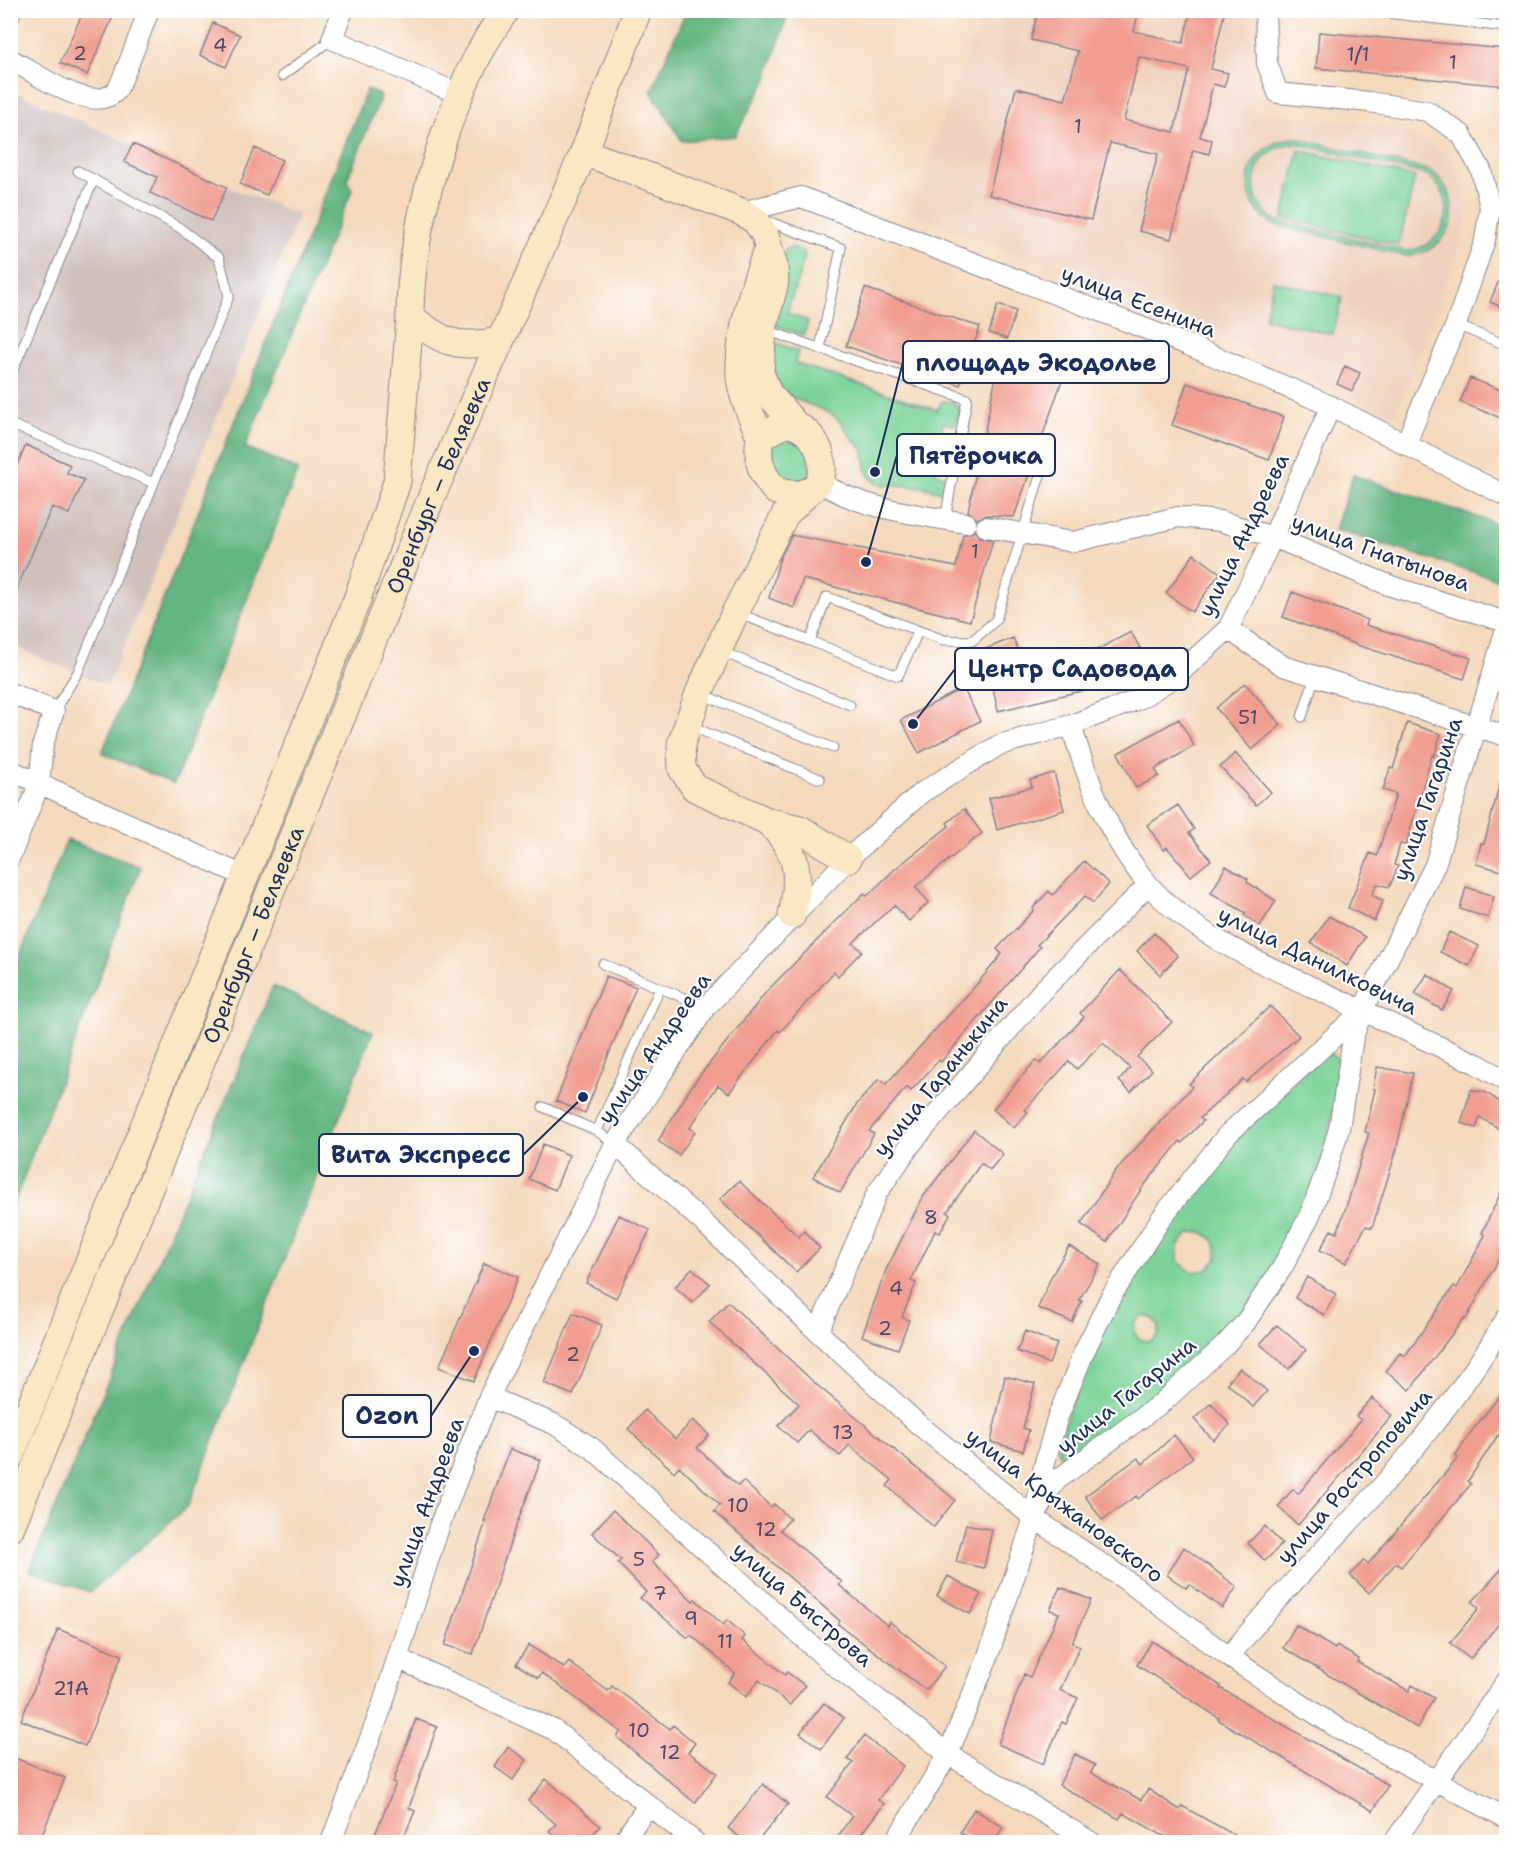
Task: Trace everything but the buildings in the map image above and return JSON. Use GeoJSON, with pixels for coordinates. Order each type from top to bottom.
{"type":"FeatureCollection","features":[{"type":"Feature","properties":{"kind":"main road","name":"Оренбург – Беляевка"},"geometry":{"type":"LineString","coordinates":[[10,1457],[358,597],[397,482],[410,316],[410,279],[432,177],[459,94],[506,10]]}},
{"type":"Feature","properties":{"kind":"main road","name":"Оренбург – Беляевка"},"geometry":{"type":"LineString","coordinates":[[10,1529],[434,490],[585,152],[638,10]]}},
{"type":"Feature","properties":{"kind":"main road"},"geometry":{"type":"LineString","coordinates":[[585,152],[742,212],[756,221],[765,235],[775,282],[763,329],[760,372],[768,393],[795,424],[809,434],[818,450],[824,470],[814,487],[785,514],[735,613],[699,693],[681,744],[682,769],[695,788],[767,821],[800,829],[848,858]]}},
{"type":"Feature","properties":{"kind":"main road"},"geometry":{"type":"LineString","coordinates":[[768,249],[756,277],[747,318],[740,376],[760,437],[758,450],[760,468],[766,480],[776,491],[790,495],[814,487]]}},
{"type":"Feature","properties":{"kind":"main road","name":"Оренбург – Беляевка"},"geometry":{"type":"LineString","coordinates":[[410,316],[434,336],[456,345],[499,341]]}},
{"type":"Feature","properties":{"kind":"main road"},"geometry":{"type":"LineString","coordinates":[[760,437],[785,424],[795,424]]}},
{"type":"Feature","properties":{"kind":"main road"},"geometry":{"type":"LineString","coordinates":[[766,480],[769,544]]}},
{"type":"Feature","properties":{"kind":"main road"},"geometry":{"type":"LineString","coordinates":[[767,821],[780,833],[795,858],[798,889],[792,915]]}},
{"type":"Feature","properties":{"kind":"street"},"geometry":{"type":"LineString","coordinates":[[10,59],[83,99],[102,101],[116,91],[149,10]]}},
{"type":"Feature","properties":{"kind":"street"},"geometry":{"type":"LineString","coordinates":[[343,10],[332,39],[459,94]]}},
{"type":"Feature","properties":{"kind":"street"},"geometry":{"type":"LineString","coordinates":[[1265,10],[1267,63],[1278,93],[1369,102],[1427,111],[1461,134],[1481,170],[1498,210],[1485,240],[1456,325],[1405,445]]}},
{"type":"Feature","properties":{"kind":"street","name":"улица Есенина"},"geometry":{"type":"LineString","coordinates":[[742,212],[801,197],[1188,345],[1331,406],[1506,496]]}},
{"type":"Feature","properties":{"kind":"street","name":"улица Андреева"},"geometry":{"type":"LineString","coordinates":[[331,1842],[397,1658],[440,1524],[489,1397],[615,1144],[706,1008],[848,858],[921,793],[999,745],[1071,725],[1148,694],[1176,676],[1228,628],[1273,537],[1331,406]]}},
{"type":"Feature","properties":{"kind":"street"},"geometry":{"type":"LineString","coordinates":[[814,487],[865,503],[966,523]]}},
{"type":"Feature","properties":{"kind":"street","name":"улица Гнатынова"},"geometry":{"type":"LineString","coordinates":[[986,527],[1073,542],[1178,517],[1220,521],[1273,537],[1391,586],[1506,622]]}},
{"type":"Feature","properties":{"kind":"street"},"geometry":{"type":"LineString","coordinates":[[1228,628],[1283,666],[1506,736]]}},
{"type":"Feature","properties":{"kind":"street","name":"улица Гагарина"},"geometry":{"type":"LineString","coordinates":[[1034,1518],[1046,1494],[1057,1480],[1164,1401],[1223,1347],[1245,1323],[1282,1268],[1310,1215],[1339,1130],[1353,1038],[1362,1011],[1435,865],[1506,630]]}},
{"type":"Feature","properties":{"kind":"street"},"geometry":{"type":"LineString","coordinates":[[10,693],[54,711],[43,744],[39,785],[10,857]]}},
{"type":"Feature","properties":{"kind":"street","name":"улица Данилковича"},"geometry":{"type":"LineString","coordinates":[[1071,725],[1088,782],[1117,840],[1148,885],[1204,933],[1256,961],[1477,1064],[1506,1081]]}},
{"type":"Feature","properties":{"kind":"street"},"geometry":{"type":"LineString","coordinates":[[10,770],[246,877]]}},
{"type":"Feature","properties":{"kind":"street","name":"улица Гаранькина"},"geometry":{"type":"LineString","coordinates":[[818,1332],[877,1193],[910,1144],[1042,991],[1148,885]]}},
{"type":"Feature","properties":{"kind":"street","name":"улица Гагарина"},"geometry":{"type":"LineString","coordinates":[[895,1842],[948,1754],[1004,1614],[1034,1518],[1048,1448],[1067,1393],[1110,1298],[1131,1262],[1190,1180],[1228,1134],[1362,1011]]}},
{"type":"Feature","properties":{"kind":"street","name":"улица Крыжановского"},"geometry":{"type":"LineString","coordinates":[[615,1144],[705,1224],[918,1424],[1034,1518],[1127,1581],[1229,1657],[1336,1727],[1506,1818]]}},
{"type":"Feature","properties":{"kind":"street","name":"улица Ростроповича"},"geometry":{"type":"LineString","coordinates":[[1229,1657],[1312,1560],[1401,1464],[1470,1377],[1506,1319]]}},
{"type":"Feature","properties":{"kind":"street","name":"улица Быстрова"},"geometry":{"type":"LineString","coordinates":[[489,1397],[554,1424],[592,1448],[830,1662],[948,1754],[1091,1842]]}},
{"type":"Feature","properties":{"kind":"street"},"geometry":{"type":"LineString","coordinates":[[397,1658],[554,1731],[695,1842]]}},
{"type":"Feature","properties":{"kind":"street"},"geometry":{"type":"LineString","coordinates":[[1394,1842],[1506,1683]]}},
{"type":"Feature","properties":{"kind":"street"},"geometry":{"type":"LineString","coordinates":[[623,1842],[648,1805]]}},
{"type":"Feature","properties":{"kind":"lane"},"geometry":{"type":"LineString","coordinates":[[1361,10],[1506,27]]}},
{"type":"Feature","properties":{"kind":"lane"},"geometry":{"type":"LineString","coordinates":[[282,76],[332,39]]}},
{"type":"Feature","properties":{"kind":"lane"},"geometry":{"type":"LineString","coordinates":[[54,711],[78,672],[229,296],[219,258],[180,228],[78,171]]}},
{"type":"Feature","properties":{"kind":"lane"},"geometry":{"type":"LineString","coordinates":[[10,377],[94,179]]}},
{"type":"Feature","properties":{"kind":"lane"},"geometry":{"type":"LineString","coordinates":[[742,212],[841,248],[820,348]]}},
{"type":"Feature","properties":{"kind":"lane"},"geometry":{"type":"LineString","coordinates":[[1456,325],[1506,345]]}},
{"type":"Feature","properties":{"kind":"lane"},"geometry":{"type":"LineString","coordinates":[[763,329],[967,399],[945,519]]}},
{"type":"Feature","properties":{"kind":"lane"},"geometry":{"type":"LineString","coordinates":[[10,424],[154,483]]}},
{"type":"Feature","properties":{"kind":"lane"},"geometry":{"type":"LineString","coordinates":[[810,641],[827,597],[944,640],[972,641],[996,620],[1049,446]]}},
{"type":"Feature","properties":{"kind":"lane"},"geometry":{"type":"LineString","coordinates":[[735,613],[898,676],[918,632]]}},
{"type":"Feature","properties":{"kind":"lane"},"geometry":{"type":"LineString","coordinates":[[718,650],[850,705]]}},
{"type":"Feature","properties":{"kind":"lane"},"geometry":{"type":"LineString","coordinates":[[1302,717],[1315,676]]}},
{"type":"Feature","properties":{"kind":"lane"},"geometry":{"type":"LineString","coordinates":[[699,693],[833,748]]}},
{"type":"Feature","properties":{"kind":"lane"},"geometry":{"type":"LineString","coordinates":[[688,725],[820,779]]}},
{"type":"Feature","properties":{"kind":"lane"},"geometry":{"type":"LineString","coordinates":[[603,964],[706,1008]]}},
{"type":"Feature","properties":{"kind":"lane"},"geometry":{"type":"LineString","coordinates":[[597,1131],[660,988]]}},
{"type":"Feature","properties":{"kind":"lane"},"geometry":{"type":"LineString","coordinates":[[543,1107],[597,1131],[615,1144]]}},
{"type":"Feature","properties":{"kind":"shaded area"},"geometry":{"type":"Polygon","coordinates":[[[1250,10],[1254,112],[1396,127],[1451,156],[1465,189],[1467,224],[1441,299],[1394,416],[1187,320],[907,212],[985,11],[1250,10]]]}},
{"type":"Feature","properties":{"kind":"shaded area"},"geometry":{"type":"Polygon","coordinates":[[[10,90],[227,187],[299,214],[108,686],[11,645],[10,90]]]}},
{"type":"Feature","properties":{"kind":"green space"},"geometry":{"type":"Polygon","coordinates":[[[686,11],[789,11],[766,81],[735,136],[682,141],[651,92],[686,11]]]}},
{"type":"Feature","properties":{"kind":"green space"},"geometry":{"type":"Polygon","coordinates":[[[367,89],[381,96],[347,180],[352,190],[245,447],[298,470],[174,784],[102,753],[367,89]]]}},
{"type":"Feature","properties":{"kind":"green space"},"geometry":{"type":"Polygon","coordinates":[[[1295,138],[1431,171],[1443,183],[1450,196],[1451,223],[1445,235],[1436,245],[1406,256],[1272,224],[1259,212],[1251,199],[1248,186],[1255,160],[1265,149],[1278,142],[1295,138]],[[1295,143],[1281,146],[1269,153],[1256,174],[1254,186],[1263,210],[1274,220],[1406,251],[1420,248],[1432,241],[1440,232],[1445,221],[1447,209],[1445,197],[1428,175],[1295,143]]]}},
{"type":"Feature","properties":{"kind":"green space"},"geometry":{"type":"Polygon","coordinates":[[[1299,150],[1415,177],[1399,245],[1283,218],[1299,150]]]}},
{"type":"Feature","properties":{"kind":"green space"},"geometry":{"type":"Polygon","coordinates":[[[791,247],[803,251],[805,256],[787,313],[808,321],[804,335],[779,327],[769,316],[785,250],[791,247]]]}},
{"type":"Feature","properties":{"kind":"green space"},"geometry":{"type":"Polygon","coordinates":[[[1273,281],[1342,297],[1333,334],[1265,319],[1273,281]]]}},
{"type":"Feature","properties":{"kind":"green space"},"geometry":{"type":"Polygon","coordinates":[[[776,343],[798,351],[795,363],[937,410],[942,401],[954,402],[961,412],[954,425],[943,423],[935,473],[949,477],[946,493],[923,487],[876,484],[867,473],[863,449],[839,421],[828,412],[795,399],[781,389],[776,382],[769,345],[776,343]]]}},
{"type":"Feature","properties":{"kind":"green space"},"geometry":{"type":"Polygon","coordinates":[[[777,435],[804,439],[813,478],[794,487],[769,469],[772,441],[777,435]]]}},
{"type":"Feature","properties":{"kind":"green space"},"geometry":{"type":"Polygon","coordinates":[[[1353,475],[1506,527],[1506,582],[1335,530],[1353,475]]]}},
{"type":"Feature","properties":{"kind":"green space"},"geometry":{"type":"Polygon","coordinates":[[[67,840],[141,867],[11,1211],[11,977],[67,840]]]}},
{"type":"Feature","properties":{"kind":"green space"},"geometry":{"type":"Polygon","coordinates":[[[273,986],[373,1032],[188,1506],[90,1592],[29,1571],[273,986]]]}},
{"type":"Feature","properties":{"kind":"green space"},"geometry":{"type":"Polygon","coordinates":[[[1322,1055],[1332,1055],[1341,1061],[1328,1134],[1317,1176],[1288,1242],[1261,1286],[1216,1343],[1182,1375],[1070,1459],[1064,1459],[1059,1454],[1058,1446],[1075,1389],[1115,1301],[1199,1175],[1322,1055]],[[1199,1232],[1190,1233],[1178,1245],[1178,1261],[1191,1272],[1207,1270],[1217,1258],[1213,1241],[1207,1235],[1199,1232]],[[1143,1316],[1135,1323],[1134,1333],[1141,1340],[1151,1341],[1158,1335],[1159,1326],[1153,1318],[1143,1316]]]}},
{"type":"Feature","properties":{"kind":"place","name":"площадь Экодолье"},"geometry":{"type":"Point","coordinates":[875,472]}},
{"type":"Feature","properties":{"kind":"place","name":"Пятёрочка"},"geometry":{"type":"Point","coordinates":[866,562]}},
{"type":"Feature","properties":{"kind":"place","name":"Центр Садовода"},"geometry":{"type":"Point","coordinates":[913,724]}},
{"type":"Feature","properties":{"kind":"place","name":"Вита Экспресс"},"geometry":{"type":"Point","coordinates":[583,1097]}},
{"type":"Feature","properties":{"kind":"place","name":"Ozon"},"geometry":{"type":"Point","coordinates":[474,1351]}}]}
